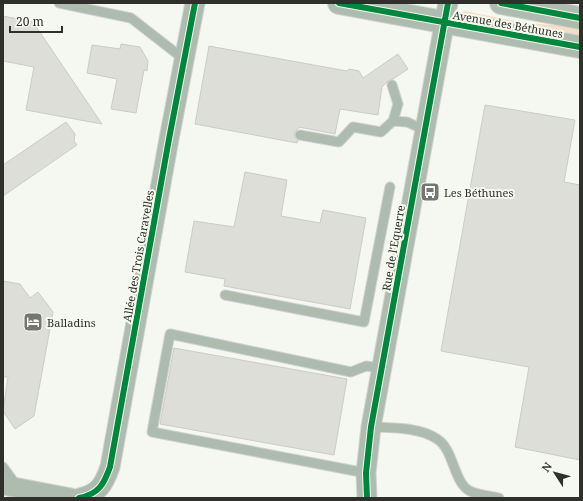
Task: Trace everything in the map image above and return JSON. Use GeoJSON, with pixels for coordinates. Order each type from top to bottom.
{"type":"FeatureCollection","features":[{"type":"Feature","properties":{"kind":"street","name":"Allée des Trois Caravelles"},"geometry":{"type":"LineString","coordinates":[[80,498],[94,493],[101,487],[110,466],[195,3]]}},
{"type":"Feature","properties":{"kind":"street","name":"Avenue des Béthunes"},"geometry":{"type":"LineString","coordinates":[[339,3],[446,13],[580,47]]}},
{"type":"Feature","properties":{"kind":"street","name":"Avenue des Béthunes"},"geometry":{"type":"LineString","coordinates":[[501,3],[580,18]]}},
{"type":"Feature","properties":{"kind":"street","name":"Rue de l'Equerre"},"geometry":{"type":"LineString","coordinates":[[367,498],[366,472],[371,427],[446,13]]}},
{"type":"Feature","properties":{"kind":"street"},"geometry":{"type":"LineString","coordinates":[[10,486],[71,498]]}},
{"type":"Feature","properties":{"kind":"lane"},"geometry":{"type":"LineString","coordinates":[[59,3],[131,18],[185,60]]}},
{"type":"Feature","properties":{"kind":"lane"},"geometry":{"type":"LineString","coordinates":[[300,135],[339,142],[353,127],[381,132],[393,121],[398,104],[392,85]]}},
{"type":"Feature","properties":{"kind":"lane"},"geometry":{"type":"LineString","coordinates":[[393,121],[407,122],[425,130]]}},
{"type":"Feature","properties":{"kind":"lane"},"geometry":{"type":"LineString","coordinates":[[225,296],[364,322],[390,186]]}},
{"type":"Feature","properties":{"kind":"lane"},"geometry":{"type":"LineString","coordinates":[[366,472],[152,432],[170,334],[351,372],[366,366],[381,368]]}},
{"type":"Feature","properties":{"kind":"lane"},"geometry":{"type":"LineString","coordinates":[[371,427],[409,430],[438,439],[446,447],[464,487],[471,492],[499,498]]}},
{"type":"Feature","properties":{"kind":"lane"},"geometry":{"type":"LineString","coordinates":[[3,467],[10,486]]}},
{"type":"Feature","properties":{"kind":"shaded area"},"geometry":{"type":"Polygon","coordinates":[[[464,11],[526,23],[580,27],[580,38],[460,15],[464,11]]]}},
{"type":"Feature","properties":{"kind":"building"},"geometry":{"type":"Polygon","coordinates":[[[3,16],[33,22],[102,124],[26,110],[34,67],[3,61],[3,16]]]}},
{"type":"Feature","properties":{"kind":"building"},"geometry":{"type":"Polygon","coordinates":[[[121,44],[140,47],[148,61],[147,71],[144,70],[136,113],[111,109],[117,79],[87,73],[92,45],[120,49],[121,44]]]}},
{"type":"Feature","properties":{"kind":"building"},"geometry":{"type":"Polygon","coordinates":[[[209,46],[347,71],[349,69],[359,71],[363,78],[398,54],[408,69],[388,81],[382,87],[378,115],[340,109],[335,134],[299,127],[294,134],[298,140],[297,143],[195,124],[209,46]]]}},
{"type":"Feature","properties":{"kind":"building"},"geometry":{"type":"Polygon","coordinates":[[[485,105],[575,120],[564,182],[580,185],[580,460],[515,447],[529,367],[441,351],[485,105]]]}},
{"type":"Feature","properties":{"kind":"building"},"geometry":{"type":"Polygon","coordinates":[[[66,122],[75,134],[74,141],[77,145],[3,196],[3,165],[66,122]]]}},
{"type":"Feature","properties":{"kind":"building"},"geometry":{"type":"Polygon","coordinates":[[[245,172],[287,180],[281,216],[320,223],[323,210],[366,218],[350,309],[224,286],[225,279],[185,272],[194,221],[234,227],[245,172]]]}},
{"type":"Feature","properties":{"kind":"building"},"geometry":{"type":"Polygon","coordinates":[[[3,281],[20,284],[30,298],[38,292],[53,312],[34,416],[15,429],[3,411],[8,377],[3,377],[3,281]]]}},
{"type":"Feature","properties":{"kind":"building"},"geometry":{"type":"Polygon","coordinates":[[[174,348],[347,379],[334,455],[160,424],[174,348]]]}},
{"type":"Feature","properties":{"kind":"cycle path"},"geometry":{"type":"LineString","coordinates":[[79,498],[96,491],[103,483],[110,467],[195,3]]}},
{"type":"Feature","properties":{"kind":"cycle path"},"geometry":{"type":"LineString","coordinates":[[339,3],[580,47]]}},
{"type":"Feature","properties":{"kind":"cycle path"},"geometry":{"type":"LineString","coordinates":[[367,498],[366,473],[371,427],[448,3]]}},
{"type":"Feature","properties":{"kind":"cycle path"},"geometry":{"type":"LineString","coordinates":[[501,3],[580,18]]}},
{"type":"Feature","properties":{"kind":"place","name":"Les Béthunes"},"geometry":{"type":"Point","coordinates":[430,192]}},
{"type":"Feature","properties":{"kind":"place","name":"Balladins"},"geometry":{"type":"Point","coordinates":[33,322]}}]}
